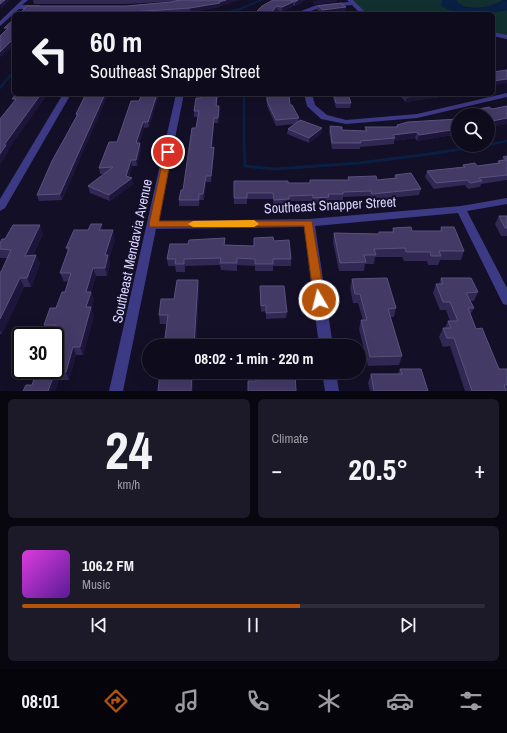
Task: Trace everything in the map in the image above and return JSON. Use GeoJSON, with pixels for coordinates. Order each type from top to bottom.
{"type":"FeatureCollection","features":[{"type":"Feature","properties":{"kind":"street"},"geometry":{"type":"LineString","coordinates":[[0,24],[25,0]]}},
{"type":"Feature","properties":{"kind":"street"},"geometry":{"type":"LineString","coordinates":[[300,12],[311,6],[351,1],[362,12]]}},
{"type":"Feature","properties":{"kind":"street"},"geometry":{"type":"LineString","coordinates":[[17,7],[48,7]]}},
{"type":"Feature","properties":{"kind":"street"},"geometry":{"type":"LineString","coordinates":[[495,34],[507,37]]}},
{"type":"Feature","properties":{"kind":"street"},"geometry":{"type":"LineString","coordinates":[[308,96],[311,106],[324,117],[346,122],[418,116],[507,95]]}},
{"type":"Feature","properties":{"kind":"street"},"geometry":{"type":"LineString","coordinates":[[0,208],[66,96]]}},
{"type":"Feature","properties":{"kind":"street","name":"Southeast Mendavia Avenue"},"geometry":{"type":"LineString","coordinates":[[116,391],[154,224],[180,96]]}},
{"type":"Feature","properties":{"kind":"street","name":"Southeast Snapper Street"},"geometry":{"type":"LineString","coordinates":[[154,224],[309,223],[461,209],[507,201]]}},
{"type":"Feature","properties":{"kind":"street"},"geometry":{"type":"LineString","coordinates":[[461,209],[507,300]]}},
{"type":"Feature","properties":{"kind":"street"},"geometry":{"type":"LineString","coordinates":[[309,223],[325,339]]}},
{"type":"Feature","properties":{"kind":"street"},"geometry":{"type":"LineString","coordinates":[[331,379],[332,391]]}},
{"type":"Feature","properties":{"kind":"green space"},"geometry":{"type":"Polygon","coordinates":[[[353,0],[442,0],[447,9],[462,12],[365,12],[353,0]]]}},
{"type":"Feature","properties":{"kind":"green space"},"geometry":{"type":"Polygon","coordinates":[[[456,0],[503,0],[486,7],[471,8],[465,7],[456,0]]]}},
{"type":"Feature","properties":{"kind":"green space"},"geometry":{"type":"Polygon","coordinates":[[[507,10],[507,35],[495,32],[495,12],[492,12],[507,10]]]}},
{"type":"Feature","properties":{"kind":"water"},"geometry":{"type":"Polygon","coordinates":[[[442,0],[456,0],[463,6],[478,8],[507,0],[507,10],[495,12],[457,12],[441,6],[442,0]]]}},
{"type":"Feature","properties":{"kind":"building"},"geometry":{"type":"Polygon","coordinates":[[[180,0],[226,0],[219,2],[220,3],[190,8],[131,12],[21,12],[27,6],[126,6],[180,0]]]}},
{"type":"Feature","properties":{"kind":"building"},"geometry":{"type":"Polygon","coordinates":[[[273,0],[290,0],[293,2],[282,7],[277,6],[272,12],[256,12],[262,6],[273,0]]]}},
{"type":"Feature","properties":{"kind":"building"},"geometry":{"type":"Polygon","coordinates":[[[341,3],[346,7],[323,10],[318,6],[341,3]]]}},
{"type":"Feature","properties":{"kind":"building"},"geometry":{"type":"Polygon","coordinates":[[[12,21],[12,40],[0,52],[0,36],[8,28],[4,28],[12,21]]]}},
{"type":"Feature","properties":{"kind":"building"},"geometry":{"type":"Polygon","coordinates":[[[507,70],[507,79],[495,81],[495,72],[507,70]]]}},
{"type":"Feature","properties":{"kind":"building"},"geometry":{"type":"Polygon","coordinates":[[[14,96],[40,96],[4,145],[6,145],[0,154],[0,119],[16,99],[12,99],[14,96]]]}},
{"type":"Feature","properties":{"kind":"building"},"geometry":{"type":"Polygon","coordinates":[[[85,96],[104,96],[60,194],[37,195],[52,161],[78,114],[76,114],[85,96]]]}},
{"type":"Feature","properties":{"kind":"building"},"geometry":{"type":"Polygon","coordinates":[[[141,96],[156,96],[148,122],[143,122],[136,143],[140,143],[136,160],[131,160],[126,176],[132,178],[109,195],[88,186],[113,167],[99,168],[109,142],[117,142],[131,101],[139,101],[141,96]]]}},
{"type":"Feature","properties":{"kind":"building"},"geometry":{"type":"Polygon","coordinates":[[[202,96],[217,96],[216,106],[219,106],[218,118],[214,118],[211,148],[214,147],[211,176],[206,176],[203,194],[199,194],[199,200],[179,200],[181,190],[183,190],[192,128],[196,128],[199,111],[194,111],[196,98],[201,98],[202,96]]]}},
{"type":"Feature","properties":{"kind":"building"},"geometry":{"type":"Polygon","coordinates":[[[267,96],[289,96],[290,105],[292,105],[299,118],[276,120],[267,101],[267,96]]]}},
{"type":"Feature","properties":{"kind":"building"},"geometry":{"type":"Polygon","coordinates":[[[334,96],[349,96],[351,103],[336,103],[334,96]]]}},
{"type":"Feature","properties":{"kind":"building"},"geometry":{"type":"Polygon","coordinates":[[[507,106],[507,118],[495,121],[495,108],[507,106]]]}},
{"type":"Feature","properties":{"kind":"building"},"geometry":{"type":"Polygon","coordinates":[[[451,119],[451,130],[419,135],[417,132],[393,135],[395,138],[360,141],[361,143],[332,143],[330,126],[342,127],[342,130],[367,131],[365,127],[398,127],[397,125],[408,122],[451,119]]]}},
{"type":"Feature","properties":{"kind":"building"},"geometry":{"type":"Polygon","coordinates":[[[300,120],[322,128],[309,138],[288,129],[300,120]]]}},
{"type":"Feature","properties":{"kind":"building"},"geometry":{"type":"Polygon","coordinates":[[[507,156],[507,175],[479,178],[482,181],[470,183],[467,180],[436,183],[427,171],[465,167],[463,165],[475,163],[477,166],[500,163],[498,161],[506,160],[503,157],[507,156]]]}},
{"type":"Feature","properties":{"kind":"building"},"geometry":{"type":"Polygon","coordinates":[[[411,173],[421,189],[372,194],[371,191],[343,192],[343,194],[328,194],[329,197],[313,198],[313,195],[289,196],[289,199],[274,200],[273,193],[247,193],[247,198],[234,198],[234,181],[288,181],[288,183],[310,183],[310,180],[349,180],[348,177],[376,176],[377,180],[397,178],[395,175],[411,173]]]}},
{"type":"Feature","properties":{"kind":"building"},"geometry":{"type":"Polygon","coordinates":[[[499,216],[507,216],[507,228],[505,228],[499,216]]]}},
{"type":"Feature","properties":{"kind":"building"},"geometry":{"type":"Polygon","coordinates":[[[91,224],[102,224],[99,230],[113,230],[105,255],[108,255],[105,268],[93,268],[86,292],[91,292],[86,307],[91,307],[80,347],[73,347],[66,372],[64,372],[64,327],[44,325],[50,308],[56,308],[62,292],[65,292],[71,273],[60,273],[69,248],[66,248],[74,230],[88,230],[91,224]]]}},
{"type":"Feature","properties":{"kind":"building"},"geometry":{"type":"Polygon","coordinates":[[[13,225],[40,225],[25,256],[36,255],[27,278],[20,278],[0,319],[0,272],[11,250],[0,249],[0,243],[2,239],[5,239],[13,225]]]}},
{"type":"Feature","properties":{"kind":"building"},"geometry":{"type":"Polygon","coordinates":[[[411,227],[412,231],[442,231],[441,227],[454,227],[464,251],[439,251],[441,256],[431,256],[430,252],[406,252],[405,248],[374,249],[376,255],[364,255],[366,262],[340,263],[334,233],[379,234],[379,232],[394,232],[393,228],[411,227]]]}},
{"type":"Feature","properties":{"kind":"building"},"geometry":{"type":"Polygon","coordinates":[[[273,237],[274,241],[289,240],[291,259],[273,259],[273,264],[255,264],[255,259],[237,258],[237,263],[220,263],[221,258],[184,259],[184,264],[175,264],[176,259],[167,259],[170,244],[188,244],[189,240],[225,238],[224,245],[254,246],[254,238],[273,237]]]}},
{"type":"Feature","properties":{"kind":"building"},"geometry":{"type":"Polygon","coordinates":[[[387,278],[396,308],[388,309],[402,356],[370,357],[361,320],[367,320],[360,294],[355,294],[352,279],[387,278]]]}},
{"type":"Feature","properties":{"kind":"building"},"geometry":{"type":"Polygon","coordinates":[[[441,278],[471,278],[478,292],[466,293],[474,308],[468,308],[476,329],[482,328],[499,369],[507,369],[507,385],[504,385],[506,391],[472,391],[454,338],[447,338],[443,328],[451,328],[448,321],[458,321],[450,302],[443,302],[436,284],[443,284],[441,278]]]}},
{"type":"Feature","properties":{"kind":"building"},"geometry":{"type":"Polygon","coordinates":[[[177,280],[198,280],[194,339],[165,339],[168,315],[159,315],[161,299],[174,299],[177,280]]]}},
{"type":"Feature","properties":{"kind":"building"},"geometry":{"type":"Polygon","coordinates":[[[260,286],[284,286],[287,312],[266,313],[266,305],[261,306],[260,286]]]}},
{"type":"Feature","properties":{"kind":"building"},"geometry":{"type":"Polygon","coordinates":[[[400,369],[421,369],[428,391],[374,391],[371,374],[402,374],[400,369]]]}},
{"type":"Feature","properties":{"kind":"building"},"geometry":{"type":"Polygon","coordinates":[[[34,379],[52,379],[48,391],[23,391],[26,385],[32,385],[34,379]]]}},
{"type":"Feature","properties":{"kind":"building"},"geometry":{"type":"Polygon","coordinates":[[[159,379],[192,379],[191,391],[158,391],[159,379]]]}},
{"type":"Feature","properties":{"kind":"building"},"geometry":{"type":"Polygon","coordinates":[[[256,379],[295,379],[296,391],[248,391],[248,381],[256,381],[256,379]]]}},
{"type":"Feature","properties":{"kind":"waterway"},"geometry":{"type":"LineString","coordinates":[[229,12],[261,0]]}},
{"type":"Feature","properties":{"kind":"waterway"},"geometry":{"type":"LineString","coordinates":[[0,88],[12,73]]}},
{"type":"Feature","properties":{"kind":"waterway"},"geometry":{"type":"LineString","coordinates":[[244,96],[244,146]]}},
{"type":"Feature","properties":{"kind":"waterway"},"geometry":{"type":"LineString","coordinates":[[495,144],[507,141]]}},
{"type":"Feature","properties":{"kind":"waterway"},"geometry":{"type":"LineString","coordinates":[[244,146],[245,166],[274,169],[359,163],[451,151]]}},
{"type":"Feature","properties":{"kind":"slow traffic"},"geometry":{"type":"LineString","coordinates":[[193,224],[254,224]]}},
{"type":"Feature","properties":{"kind":"route"},"geometry":{"type":"LineString","coordinates":[[168,152],[154,224],[309,223],[319,300]]}}]}
